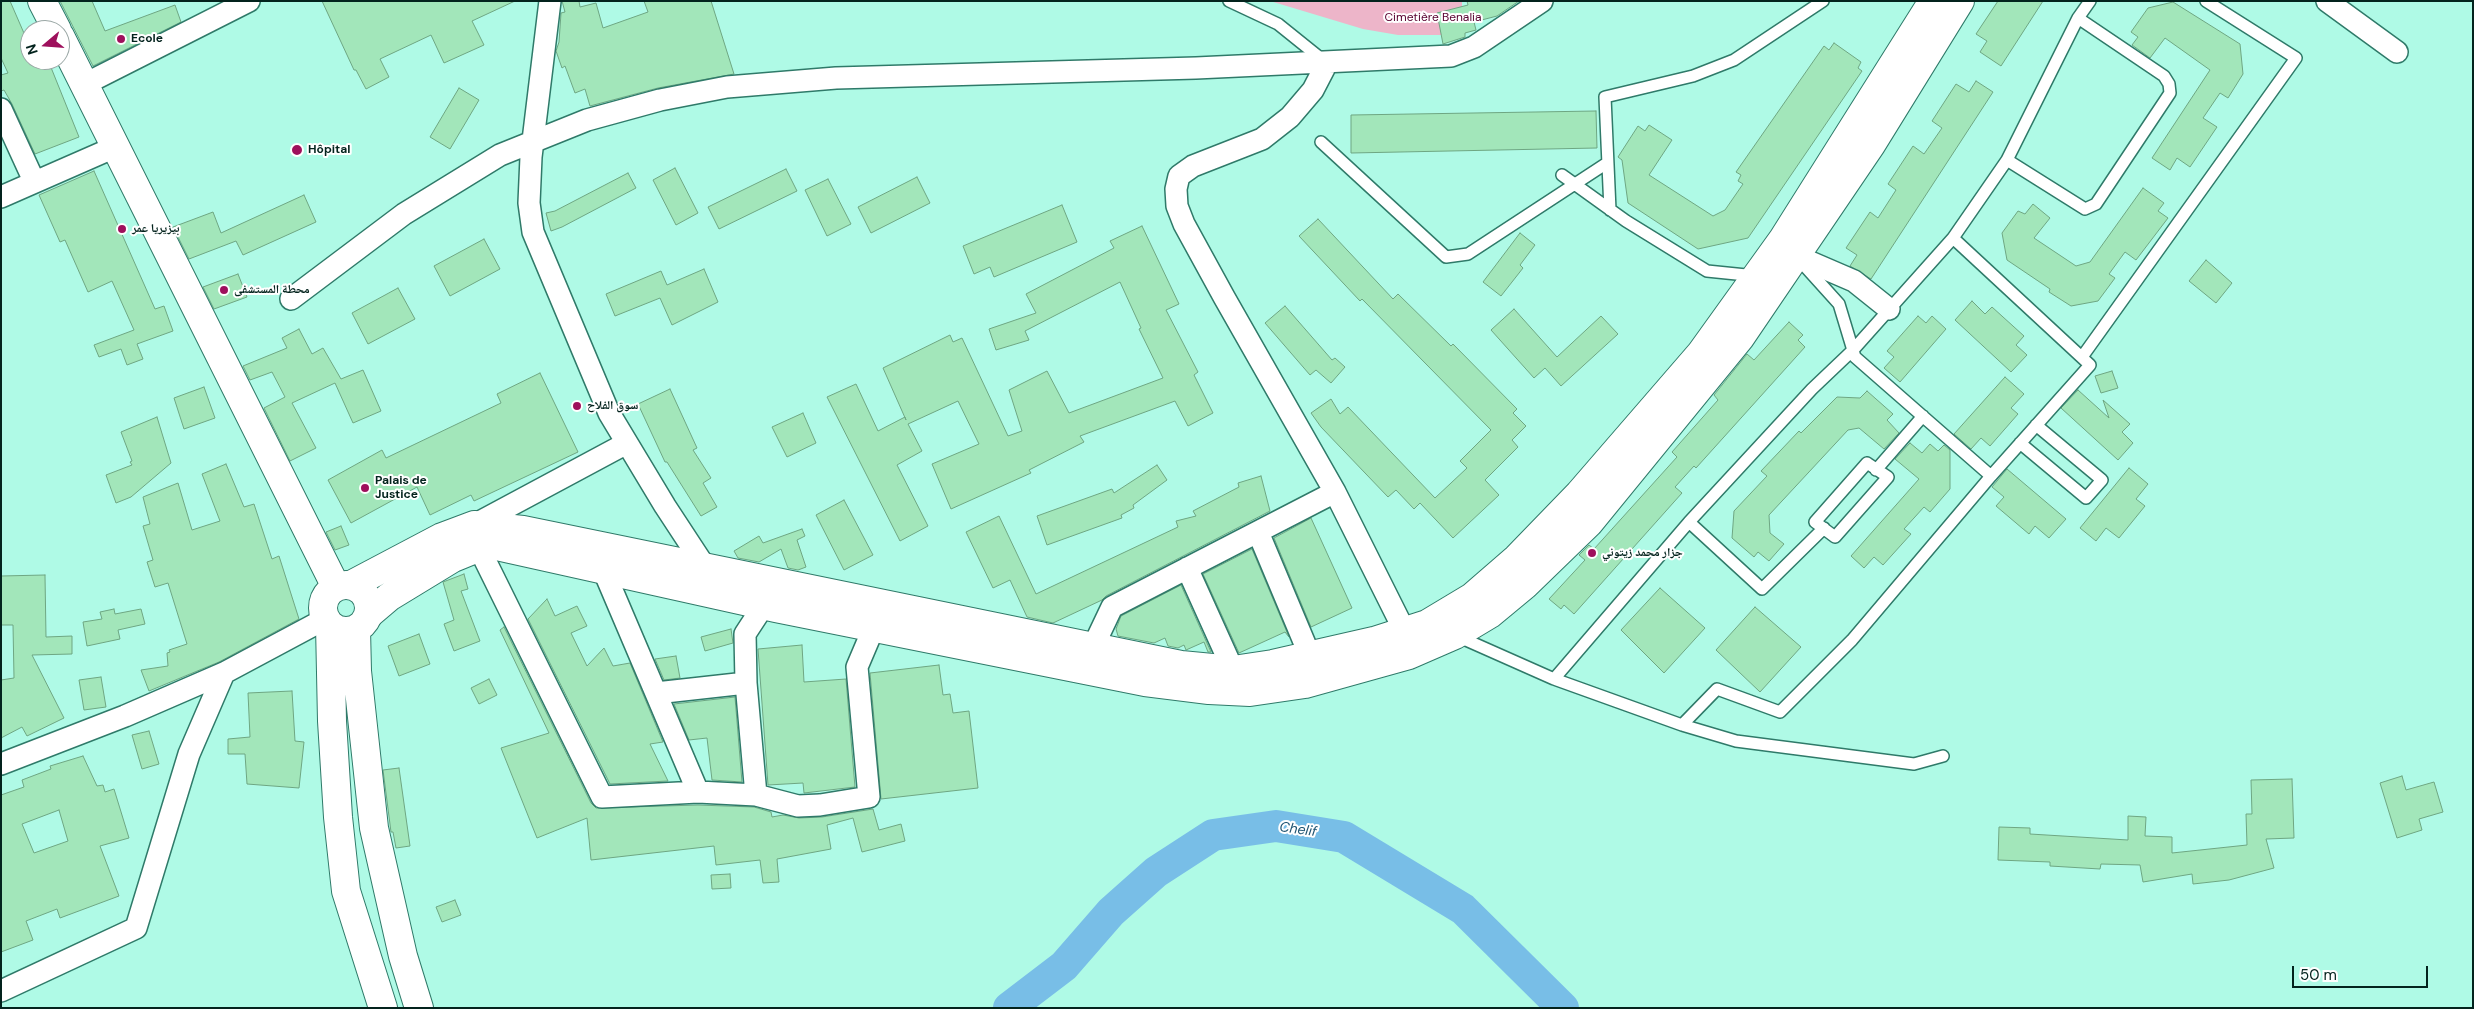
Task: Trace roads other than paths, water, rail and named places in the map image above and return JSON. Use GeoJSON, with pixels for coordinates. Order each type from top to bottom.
{"type":"FeatureCollection","features":[{"type":"Feature","properties":{"kind":"street"},"geometry":{"type":"LineString","coordinates":[[42,1],[52,20]]}},
{"type":"Feature","properties":{"kind":"street"},"geometry":{"type":"LineString","coordinates":[[85,84],[249,1]]}},
{"type":"Feature","properties":{"kind":"street"},"geometry":{"type":"LineString","coordinates":[[550,1],[533,141],[529,203],[533,232],[609,413],[705,567]]}},
{"type":"Feature","properties":{"kind":"street"},"geometry":{"type":"LineString","coordinates":[[291,299],[404,214],[500,155],[586,120],[660,100],[727,87],[836,78],[966,76],[1327,63],[1451,56],[1474,47],[1542,1]]}},
{"type":"Feature","properties":{"kind":"street"},"geometry":{"type":"LineString","coordinates":[[383,1008],[346,891],[337,808],[327,622],[323,606],[325,598],[343,586],[442,537],[477,537],[523,530],[1182,665],[1233,670],[1310,656],[1374,641],[1409,642],[1455,635],[1490,614],[1518,591],[1589,523],[1740,338],[1787,250],[1933,1]]}},
{"type":"Feature","properties":{"kind":"street"},"geometry":{"type":"LineString","coordinates":[[477,537],[497,546],[764,605],[1146,682],[1250,692],[1305,684],[1409,642],[1427,624],[1472,597],[1518,558],[1579,494],[1701,353],[1756,276],[1787,250],[1871,145],[1960,1]]}},
{"type":"Feature","properties":{"kind":"street"},"geometry":{"type":"LineString","coordinates":[[2327,1],[2396,52]]}},
{"type":"Feature","properties":{"kind":"street"},"geometry":{"type":"LineString","coordinates":[[70,55],[115,147],[343,586],[365,593],[368,600],[363,622],[357,671],[374,828],[403,956],[419,1008]]}},
{"type":"Feature","properties":{"kind":"street"},"geometry":{"type":"LineString","coordinates":[[1327,63],[1313,90],[1290,117],[1262,139],[1193,166],[1179,176],[1176,189],[1177,206],[1184,224],[1334,492],[1409,642]]}},
{"type":"Feature","properties":{"kind":"street"},"geometry":{"type":"LineString","coordinates":[[1,109],[34,181]]}},
{"type":"Feature","properties":{"kind":"street"},"geometry":{"type":"LineString","coordinates":[[1,197],[115,147]]}},
{"type":"Feature","properties":{"kind":"street"},"geometry":{"type":"LineString","coordinates":[[1787,250],[1854,281],[1889,309]]}},
{"type":"Feature","properties":{"kind":"street"},"geometry":{"type":"LineString","coordinates":[[327,622],[344,632],[363,622],[390,597],[453,558],[477,537],[627,443]]}},
{"type":"Feature","properties":{"kind":"street"},"geometry":{"type":"LineString","coordinates":[[1093,647],[1112,606],[1334,492]]}},
{"type":"Feature","properties":{"kind":"street"},"geometry":{"type":"LineString","coordinates":[[1258,532],[1310,656]]}},
{"type":"Feature","properties":{"kind":"street"},"geometry":{"type":"LineString","coordinates":[[477,537],[602,797],[698,792],[756,794],[798,806],[820,805],[869,797],[856,667],[874,627]]}},
{"type":"Feature","properties":{"kind":"street"},"geometry":{"type":"LineString","coordinates":[[1187,568],[1233,670]]}},
{"type":"Feature","properties":{"kind":"street"},"geometry":{"type":"LineString","coordinates":[[603,569],[698,792]]}},
{"type":"Feature","properties":{"kind":"street"},"geometry":{"type":"LineString","coordinates":[[756,794],[746,683],[745,634],[764,605]]}},
{"type":"Feature","properties":{"kind":"street"},"geometry":{"type":"LineString","coordinates":[[1,764],[125,716],[224,673],[327,622]]}},
{"type":"Feature","properties":{"kind":"street"},"geometry":{"type":"LineString","coordinates":[[1,992],[136,928],[190,754],[224,673]]}},
{"type":"Feature","properties":{"kind":"street"},"geometry":{"type":"LineString","coordinates":[[656,693],[746,683]]}},
{"type":"Feature","properties":{"kind":"lane"},"geometry":{"type":"LineString","coordinates":[[1229,1],[1278,24],[1327,63]]}},
{"type":"Feature","properties":{"kind":"lane"},"geometry":{"type":"LineString","coordinates":[[1610,210],[1604,97],[1693,76],[1734,60],[1823,1]]}},
{"type":"Feature","properties":{"kind":"lane"},"geometry":{"type":"LineString","coordinates":[[1554,679],[1689,522],[1812,389],[1853,350],[1953,238],[2007,160],[2078,18],[2090,1]]}},
{"type":"Feature","properties":{"kind":"lane"},"geometry":{"type":"LineString","coordinates":[[2082,356],[2296,58],[2206,1]]}},
{"type":"Feature","properties":{"kind":"lane"},"geometry":{"type":"LineString","coordinates":[[2007,160],[2085,209],[2096,204],[2170,93],[2169,84],[2164,76],[2078,18]]}},
{"type":"Feature","properties":{"kind":"lane"},"geometry":{"type":"LineString","coordinates":[[1321,142],[1446,258],[1468,254],[1607,164]]}},
{"type":"Feature","properties":{"kind":"lane"},"geometry":{"type":"LineString","coordinates":[[1562,175],[1610,210],[1707,271],[1756,276]]}},
{"type":"Feature","properties":{"kind":"lane"},"geometry":{"type":"LineString","coordinates":[[1682,725],[1717,689],[1780,712],[1852,640],[1991,476],[2090,365],[1953,238]]}},
{"type":"Feature","properties":{"kind":"lane"},"geometry":{"type":"LineString","coordinates":[[1787,250],[1838,304],[1855,357],[1991,476]]}},
{"type":"Feature","properties":{"kind":"lane"},"geometry":{"type":"LineString","coordinates":[[1876,470],[1923,416]]}},
{"type":"Feature","properties":{"kind":"lane"},"geometry":{"type":"LineString","coordinates":[[2020,443],[2086,498],[2102,480],[2036,425]]}},
{"type":"Feature","properties":{"kind":"lane"},"geometry":{"type":"LineString","coordinates":[[1867,463],[1888,477],[1835,537],[1824,528],[1815,522],[1867,463]]}},
{"type":"Feature","properties":{"kind":"lane"},"geometry":{"type":"LineString","coordinates":[[1689,522],[1762,589],[1824,528]]}},
{"type":"Feature","properties":{"kind":"lane"},"geometry":{"type":"LineString","coordinates":[[1455,635],[1554,679],[1682,725],[1736,740],[1914,764],[1943,756]]}},
{"type":"Feature","properties":{"kind":"waterway","name":"Chelif"},"geometry":{"type":"LineString","coordinates":[[1009,1008],[1064,966],[1111,912],[1156,872],[1213,835],[1276,826],[1344,837],[1463,909],[1563,1008]]}},
{"type":"Feature","properties":{"kind":"place","name":"Ecole"},"geometry":{"type":"Point","coordinates":[121,39]}},
{"type":"Feature","properties":{"kind":"place","name":"Hôpital"},"geometry":{"type":"Point","coordinates":[297,150]}},
{"type":"Feature","properties":{"kind":"place","name":"بيزيريا عمر"},"geometry":{"type":"Point","coordinates":[122,229]}},
{"type":"Feature","properties":{"kind":"place","name":"محطة المستشفى"},"geometry":{"type":"Point","coordinates":[224,290]}},
{"type":"Feature","properties":{"kind":"place","name":"سوق الفلاح"},"geometry":{"type":"Point","coordinates":[577,406]}},
{"type":"Feature","properties":{"kind":"place","name":"Palais de Justice"},"geometry":{"type":"Point","coordinates":[365,488]}},
{"type":"Feature","properties":{"kind":"place","name":"جزار محمد زيتوني"},"geometry":{"type":"Point","coordinates":[1592,553]}},
{"type":"Feature","properties":{"kind":"park label","name":"Cimetière Benalia"},"geometry":{"type":"Point","coordinates":[1433,18]}}]}
